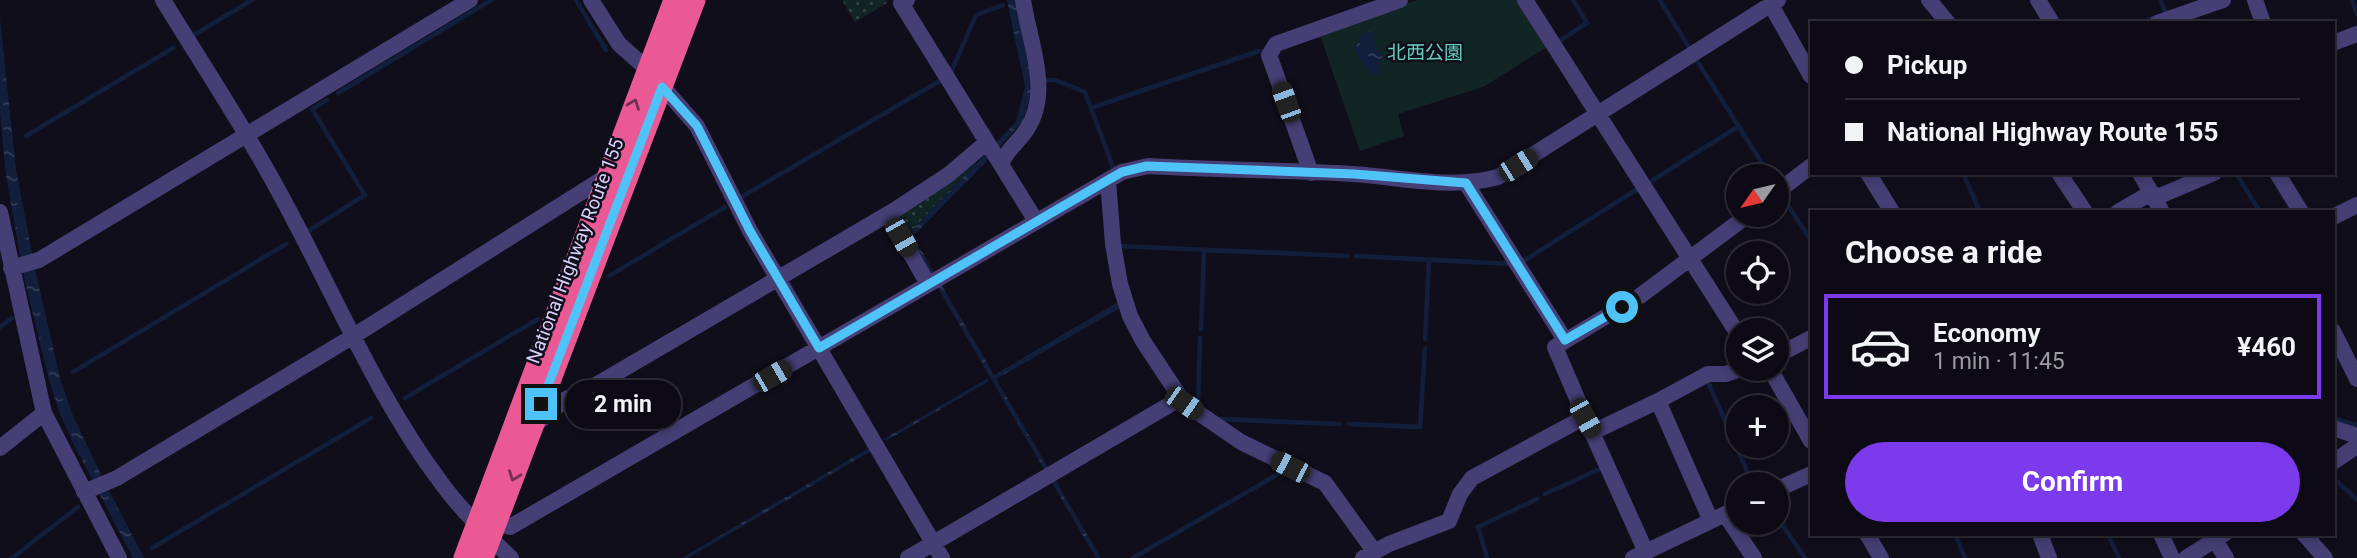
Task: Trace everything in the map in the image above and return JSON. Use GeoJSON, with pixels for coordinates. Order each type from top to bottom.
{"type":"FeatureCollection","features":[{"type":"Feature","properties":{"kind":"highway","name":"National Highway Route 155"},"geometry":{"type":"LineString","coordinates":[[483,558],[489,528],[607,176],[674,0]]}},
{"type":"Feature","properties":{"kind":"highway","name":"National Highway Route 155"},"geometry":{"type":"LineString","coordinates":[[464,558],[489,528],[531,428],[695,0]]}},
{"type":"Feature","properties":{"kind":"street"},"geometry":{"type":"LineString","coordinates":[[163,0],[294,219],[352,337],[414,444],[444,487],[489,528],[512,558]]}},
{"type":"Feature","properties":{"kind":"street"},"geometry":{"type":"LineString","coordinates":[[16,268],[39,260],[470,0]]}},
{"type":"Feature","properties":{"kind":"street"},"geometry":{"type":"LineString","coordinates":[[591,0],[619,44],[647,69],[697,126],[750,231],[942,558]]}},
{"type":"Feature","properties":{"kind":"street"},"geometry":{"type":"LineString","coordinates":[[907,0],[901,3],[1035,221]]}},
{"type":"Feature","properties":{"kind":"street"},"geometry":{"type":"LineString","coordinates":[[531,428],[566,398],[596,385],[888,214],[948,175],[993,152],[1006,153],[1027,130],[1041,89],[1023,0]]}},
{"type":"Feature","properties":{"kind":"street"},"geometry":{"type":"LineString","coordinates":[[1311,173],[1269,55],[1276,44],[1401,0]]}},
{"type":"Feature","properties":{"kind":"street"},"geometry":{"type":"LineString","coordinates":[[1525,0],[1728,318]]}},
{"type":"Feature","properties":{"kind":"street"},"geometry":{"type":"LineString","coordinates":[[1929,0],[1946,21]]}},
{"type":"Feature","properties":{"kind":"street"},"geometry":{"type":"LineString","coordinates":[[2038,0],[2051,21]]}},
{"type":"Feature","properties":{"kind":"street"},"geometry":{"type":"LineString","coordinates":[[2163,21],[2223,0]]}},
{"type":"Feature","properties":{"kind":"street"},"geometry":{"type":"LineString","coordinates":[[2255,0],[2262,21]]}},
{"type":"Feature","properties":{"kind":"street"},"geometry":{"type":"LineString","coordinates":[[489,528],[510,527],[1122,172],[1147,166],[1479,183],[1498,177],[1773,2],[1810,74]]}},
{"type":"Feature","properties":{"kind":"street"},"geometry":{"type":"LineString","coordinates":[[2335,42],[2357,34]]}},
{"type":"Feature","properties":{"kind":"street"},"geometry":{"type":"LineString","coordinates":[[1789,183],[1810,167]]}},
{"type":"Feature","properties":{"kind":"street"},"geometry":{"type":"LineString","coordinates":[[1869,175],[1891,210]]}},
{"type":"Feature","properties":{"kind":"street"},"geometry":{"type":"LineString","coordinates":[[2060,175],[2084,210]]}},
{"type":"Feature","properties":{"kind":"street"},"geometry":{"type":"LineString","coordinates":[[2141,175],[2161,210]]}},
{"type":"Feature","properties":{"kind":"street"},"geometry":{"type":"LineString","coordinates":[[2121,210],[2144,197],[2162,195],[2209,175]]}},
{"type":"Feature","properties":{"kind":"street"},"geometry":{"type":"LineString","coordinates":[[2278,175],[2300,210]]}},
{"type":"Feature","properties":{"kind":"street"},"geometry":{"type":"LineString","coordinates":[[86,491],[117,478],[352,337],[607,176]]}},
{"type":"Feature","properties":{"kind":"street"},"geometry":{"type":"LineString","coordinates":[[1108,180],[1113,244],[1120,284],[1130,316],[1143,341],[1184,403],[1241,442],[1325,483],[1381,553],[1449,521],[1460,494],[1472,478],[1589,425],[1658,401],[1708,374],[1726,374]]}},
{"type":"Feature","properties":{"kind":"street"},"geometry":{"type":"LineString","coordinates":[[1466,183],[1565,340]]}},
{"type":"Feature","properties":{"kind":"street"},"geometry":{"type":"LineString","coordinates":[[2335,216],[2357,205]]}},
{"type":"Feature","properties":{"kind":"street"},"geometry":{"type":"LineString","coordinates":[[0,212],[16,268],[44,413],[119,558]]}},
{"type":"Feature","properties":{"kind":"street"},"geometry":{"type":"LineString","coordinates":[[888,214],[933,281]]}},
{"type":"Feature","properties":{"kind":"street"},"geometry":{"type":"LineString","coordinates":[[1724,515],[1647,554],[1555,347],[1640,296],[1732,228]]}},
{"type":"Feature","properties":{"kind":"street"},"geometry":{"type":"LineString","coordinates":[[2335,335],[2357,379]]}},
{"type":"Feature","properties":{"kind":"street"},"geometry":{"type":"LineString","coordinates":[[1789,349],[1810,339]]}},
{"type":"Feature","properties":{"kind":"street"},"geometry":{"type":"LineString","coordinates":[[1777,381],[1810,439]]}},
{"type":"Feature","properties":{"kind":"street"},"geometry":{"type":"LineString","coordinates":[[908,558],[1181,398]]}},
{"type":"Feature","properties":{"kind":"street"},"geometry":{"type":"LineString","coordinates":[[1658,401],[1724,515],[1755,558]]}},
{"type":"Feature","properties":{"kind":"street"},"geometry":{"type":"LineString","coordinates":[[0,448],[44,413]]}},
{"type":"Feature","properties":{"kind":"street"},"geometry":{"type":"LineString","coordinates":[[2335,429],[2357,436]]}},
{"type":"Feature","properties":{"kind":"street"},"geometry":{"type":"LineString","coordinates":[[2335,461],[2357,446]]}},
{"type":"Feature","properties":{"kind":"street"},"geometry":{"type":"LineString","coordinates":[[1789,485],[1810,474]]}},
{"type":"Feature","properties":{"kind":"street"},"geometry":{"type":"LineString","coordinates":[[1868,536],[1881,558]]}},
{"type":"Feature","properties":{"kind":"street"},"geometry":{"type":"LineString","coordinates":[[2041,536],[2049,558]]}},
{"type":"Feature","properties":{"kind":"street"},"geometry":{"type":"LineString","coordinates":[[2162,536],[2172,558]]}},
{"type":"Feature","properties":{"kind":"street"},"geometry":{"type":"LineString","coordinates":[[2306,536],[2325,558]]}},
{"type":"Feature","properties":{"kind":"street"},"geometry":{"type":"LineString","coordinates":[[2186,558],[2219,537],[2226,558]]}},
{"type":"Feature","properties":{"kind":"green space"},"geometry":{"type":"Polygon","coordinates":[[[842,0],[886,0],[887,3],[855,22],[842,0]]]}},
{"type":"Feature","properties":{"kind":"green space","name":"北西公園"},"geometry":{"type":"Polygon","coordinates":[[[1417,0],[1519,0],[1549,46],[1483,87],[1398,114],[1404,136],[1360,151],[1320,35],[1417,0]]]}},
{"type":"Feature","properties":{"kind":"green space"},"geometry":{"type":"Polygon","coordinates":[[[987,151],[907,235],[892,216],[987,151]]]}},
{"type":"Feature","properties":{"kind":"water"},"geometry":{"type":"Polygon","coordinates":[[[1007,0],[1018,0],[1034,82],[1023,121],[913,236],[994,375],[1120,301],[1122,307],[996,379],[1101,558],[1096,558],[907,235],[1016,122],[1025,87],[1007,0]]]}},
{"type":"Feature","properties":{"kind":"water"},"geometry":{"type":"Polygon","coordinates":[[[0,19],[16,170],[61,382],[73,416],[144,558],[133,558],[73,443],[48,376],[24,277],[6,176],[0,112],[0,19]]]}},
{"type":"Feature","properties":{"kind":"water"},"geometry":{"type":"Polygon","coordinates":[[[1369,31],[1374,35],[1382,57],[1377,75],[1363,65],[1355,49],[1361,37],[1369,31]]]}},
{"type":"Feature","properties":{"kind":"water"},"geometry":{"type":"Polygon","coordinates":[[[988,378],[989,381],[886,441],[884,439],[988,378]]]}},
{"type":"Feature","properties":{"kind":"water"},"geometry":{"type":"Polygon","coordinates":[[[869,448],[871,451],[688,558],[682,558],[869,448]]]}},
{"type":"Feature","properties":{"kind":"waterway"},"geometry":{"type":"LineString","coordinates":[[194,35],[252,0]]}},
{"type":"Feature","properties":{"kind":"waterway"},"geometry":{"type":"LineString","coordinates":[[338,93],[491,0]]}},
{"type":"Feature","properties":{"kind":"waterway"},"geometry":{"type":"LineString","coordinates":[[576,0],[606,50]]}},
{"type":"Feature","properties":{"kind":"waterway"},"geometry":{"type":"LineString","coordinates":[[1558,42],[1587,23],[1573,0]]}},
{"type":"Feature","properties":{"kind":"waterway"},"geometry":{"type":"LineString","coordinates":[[1660,0],[1690,49]]}},
{"type":"Feature","properties":{"kind":"waterway"},"geometry":{"type":"LineString","coordinates":[[2160,0],[2165,11]]}},
{"type":"Feature","properties":{"kind":"waterway"},"geometry":{"type":"LineString","coordinates":[[2352,0],[2357,14]]}},
{"type":"Feature","properties":{"kind":"waterway"},"geometry":{"type":"LineString","coordinates":[[951,72],[976,15],[1003,5]]}},
{"type":"Feature","properties":{"kind":"waterway"},"geometry":{"type":"LineString","coordinates":[[2145,21],[2156,17]]}},
{"type":"Feature","properties":{"kind":"waterway"},"geometry":{"type":"LineString","coordinates":[[26,136],[173,48]]}},
{"type":"Feature","properties":{"kind":"waterway"},"geometry":{"type":"LineString","coordinates":[[1091,108],[1259,51]]}},
{"type":"Feature","properties":{"kind":"waterway"},"geometry":{"type":"LineString","coordinates":[[1697,61],[1763,164]]}},
{"type":"Feature","properties":{"kind":"waterway"},"geometry":{"type":"LineString","coordinates":[[743,196],[943,79]]}},
{"type":"Feature","properties":{"kind":"waterway"},"geometry":{"type":"LineString","coordinates":[[1048,80],[1055,80],[1085,92],[1113,167]]}},
{"type":"Feature","properties":{"kind":"waterway"},"geometry":{"type":"LineString","coordinates":[[308,231],[365,195],[312,109],[327,100]]}},
{"type":"Feature","properties":{"kind":"waterway"},"geometry":{"type":"LineString","coordinates":[[1648,183],[1739,126]]}},
{"type":"Feature","properties":{"kind":"waterway"},"geometry":{"type":"LineString","coordinates":[[1964,175],[1979,210]]}},
{"type":"Feature","properties":{"kind":"waterway"},"geometry":{"type":"LineString","coordinates":[[2237,175],[2259,210]]}},
{"type":"Feature","properties":{"kind":"waterway"},"geometry":{"type":"LineString","coordinates":[[1522,262],[1639,188]]}},
{"type":"Feature","properties":{"kind":"waterway"},"geometry":{"type":"LineString","coordinates":[[609,276],[725,207]]}},
{"type":"Feature","properties":{"kind":"waterway"},"geometry":{"type":"LineString","coordinates":[[1789,207],[1810,238]]}},
{"type":"Feature","properties":{"kind":"waterway"},"geometry":{"type":"LineString","coordinates":[[1119,243],[1119,246],[1347,256]]}},
{"type":"Feature","properties":{"kind":"waterway"},"geometry":{"type":"LineString","coordinates":[[73,372],[286,244]]}},
{"type":"Feature","properties":{"kind":"waterway"},"geometry":{"type":"LineString","coordinates":[[1201,329],[1204,250]]}},
{"type":"Feature","properties":{"kind":"waterway"},"geometry":{"type":"LineString","coordinates":[[1356,256],[1512,264]]}},
{"type":"Feature","properties":{"kind":"waterway"},"geometry":{"type":"LineString","coordinates":[[1425,339],[1429,260]]}},
{"type":"Feature","properties":{"kind":"waterway"},"geometry":{"type":"LineString","coordinates":[[0,327],[12,318]]}},
{"type":"Feature","properties":{"kind":"waterway"},"geometry":{"type":"LineString","coordinates":[[405,398],[538,319]]}},
{"type":"Feature","properties":{"kind":"waterway"},"geometry":{"type":"LineString","coordinates":[[1198,405],[1200,338]]}},
{"type":"Feature","properties":{"kind":"waterway"},"geometry":{"type":"LineString","coordinates":[[1349,424],[1420,427],[1425,348]]}},
{"type":"Feature","properties":{"kind":"waterway"},"geometry":{"type":"LineString","coordinates":[[1708,382],[1747,472]]}},
{"type":"Feature","properties":{"kind":"waterway"},"geometry":{"type":"LineString","coordinates":[[567,409],[587,397]]}},
{"type":"Feature","properties":{"kind":"waterway"},"geometry":{"type":"LineString","coordinates":[[152,548],[371,418]]}},
{"type":"Feature","properties":{"kind":"waterway"},"geometry":{"type":"LineString","coordinates":[[1218,419],[1339,424]]}},
{"type":"Feature","properties":{"kind":"waterway"},"geometry":{"type":"LineString","coordinates":[[2335,419],[2357,425]]}},
{"type":"Feature","properties":{"kind":"waterway"},"geometry":{"type":"LineString","coordinates":[[1545,494],[1602,468],[1600,465]]}},
{"type":"Feature","properties":{"kind":"waterway"},"geometry":{"type":"LineString","coordinates":[[1133,558],[1285,470]]}},
{"type":"Feature","properties":{"kind":"waterway"},"geometry":{"type":"LineString","coordinates":[[2335,480],[2357,499]]}},
{"type":"Feature","properties":{"kind":"waterway"},"geometry":{"type":"LineString","coordinates":[[1487,558],[1478,527],[1537,499]]}},
{"type":"Feature","properties":{"kind":"waterway"},"geometry":{"type":"LineString","coordinates":[[12,558],[78,507]]}},
{"type":"Feature","properties":{"kind":"waterway"},"geometry":{"type":"LineString","coordinates":[[1789,534],[1805,558]]}},
{"type":"Feature","properties":{"kind":"waterway"},"geometry":{"type":"LineString","coordinates":[[1956,536],[1965,558]]}},
{"type":"Feature","properties":{"kind":"waterway"},"geometry":{"type":"LineString","coordinates":[[2109,536],[2119,558]]}},
{"type":"Feature","properties":{"kind":"route"},"geometry":{"type":"LineString","coordinates":[[541,404],[662,87],[697,126],[750,231],[819,348],[1122,172],[1147,166],[1354,174],[1466,183],[1565,340],[1622,307]]}}]}
